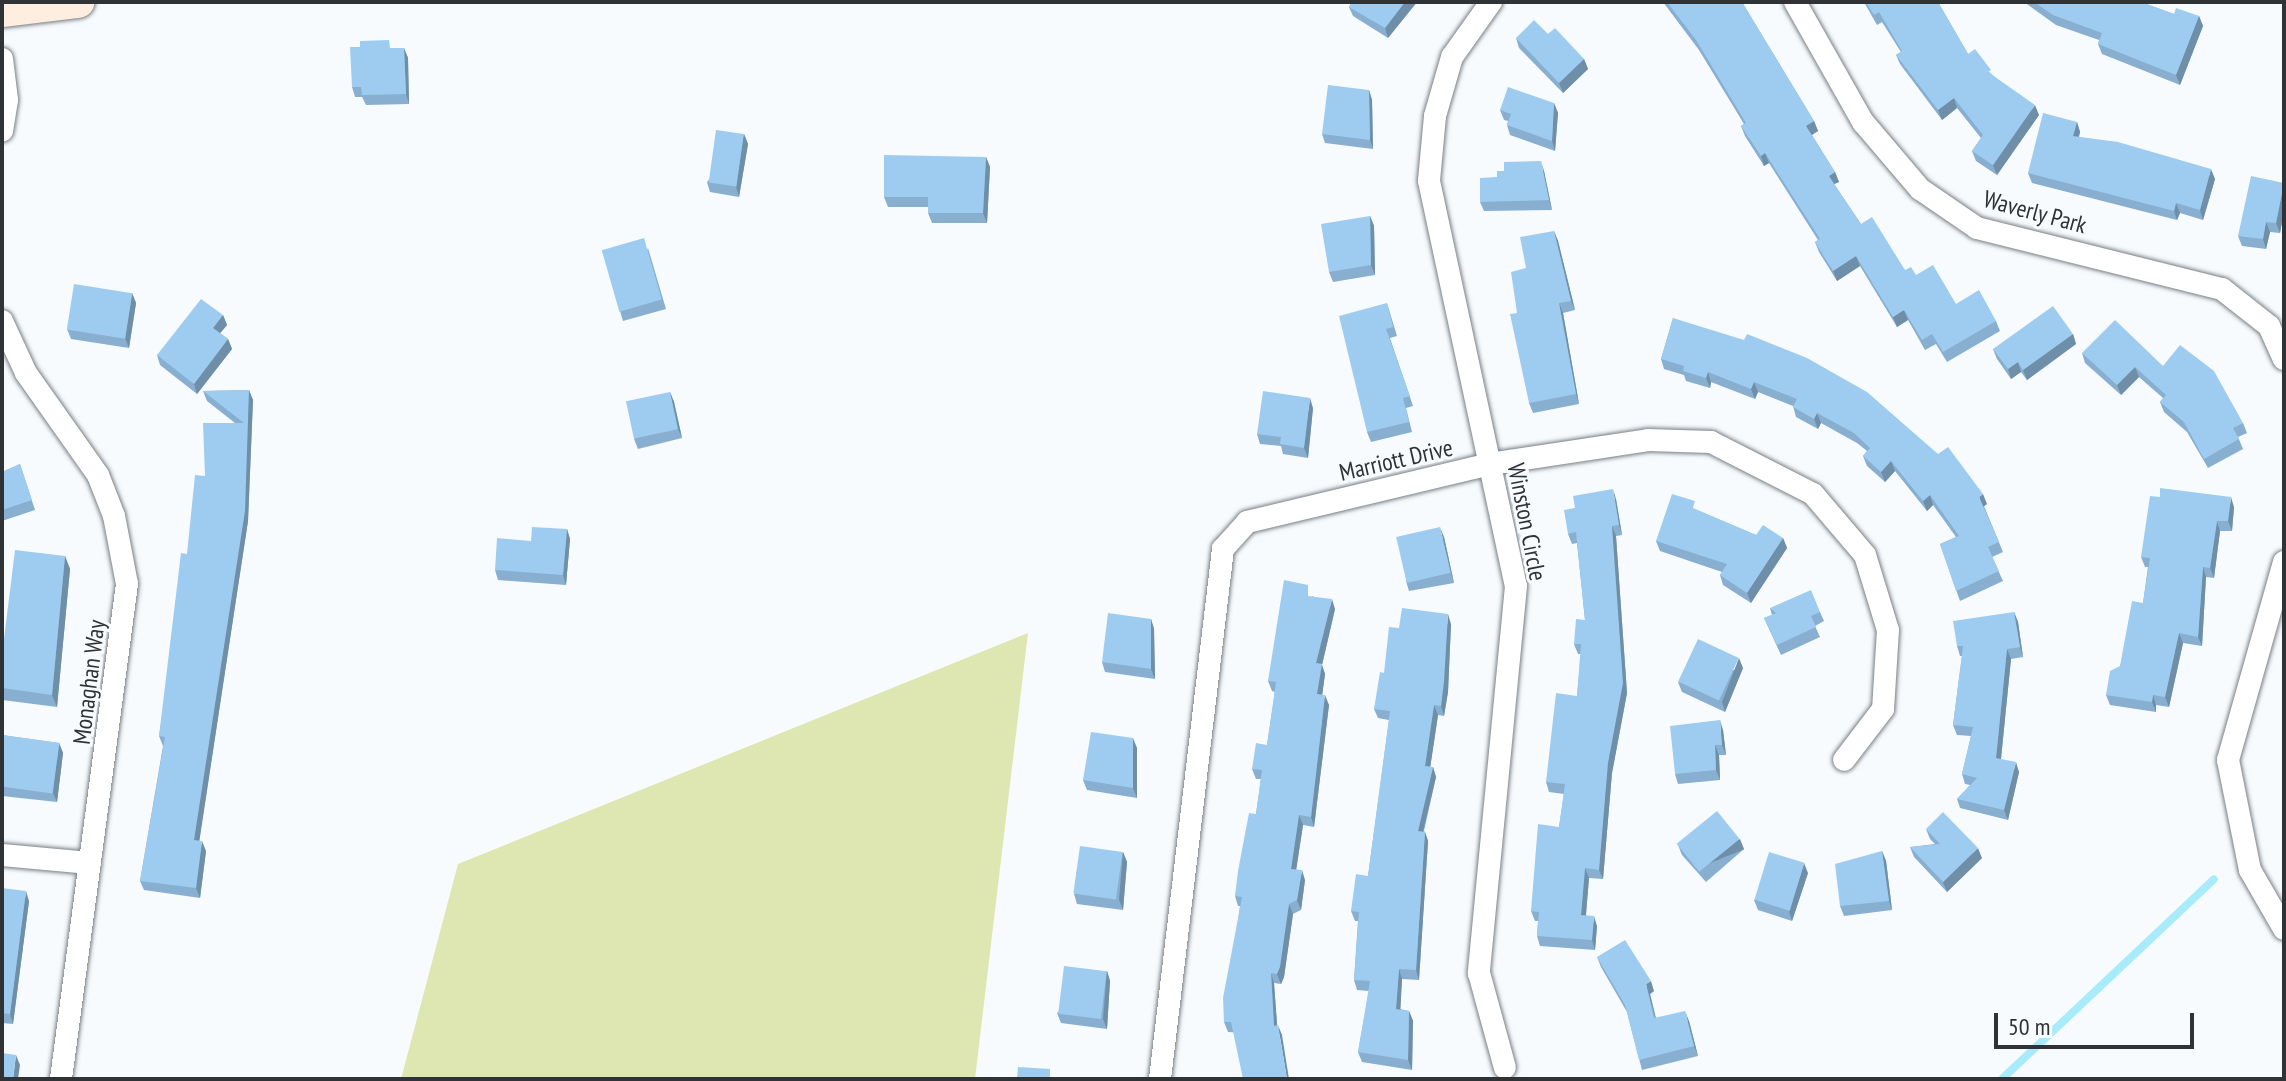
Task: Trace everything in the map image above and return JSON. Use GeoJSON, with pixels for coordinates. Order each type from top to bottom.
{"type":"FeatureCollection","features":[{"type":"Feature","properties":{"kind":"street"},"geometry":{"type":"LineString","coordinates":[[2,11],[78,2]]}},
{"type":"Feature","properties":{"kind":"street","name":"Winston Circle"},"geometry":{"type":"LineString","coordinates":[[1491,2],[1452,57],[1435,116],[1429,181],[1516,586],[1479,973],[1505,1068]]}},
{"type":"Feature","properties":{"kind":"street","name":"Waverly Park"},"geometry":{"type":"LineString","coordinates":[[1795,2],[1863,122],[1920,189],[1977,228],[2222,289],[2269,326],[2284,359]]}},
{"type":"Feature","properties":{"kind":"street"},"geometry":{"type":"LineString","coordinates":[[2,59],[7,100],[2,131]]}},
{"type":"Feature","properties":{"kind":"street","name":"Monaghan Way"},"geometry":{"type":"LineString","coordinates":[[2,321],[26,373],[98,475],[114,516],[127,584],[61,1079]]}},
{"type":"Feature","properties":{"kind":"street","name":"Marriott Drive"},"geometry":{"type":"LineString","coordinates":[[1160,1079],[1223,549],[1247,522],[1490,464],[1648,440],[1711,442],[1813,494],[1865,555],[1888,630],[1883,709],[1844,760]]}},
{"type":"Feature","properties":{"kind":"street"},"geometry":{"type":"LineString","coordinates":[[2284,562],[2228,760],[2250,870],[2284,929]]}},
{"type":"Feature","properties":{"kind":"street"},"geometry":{"type":"LineString","coordinates":[[2,855],[90,863]]}},
{"type":"Feature","properties":{"kind":"green space"},"geometry":{"type":"Polygon","coordinates":[[[1028,633],[975,1079],[401,1079],[458,864],[1028,633]]]}},
{"type":"Feature","properties":{"kind":"building"},"geometry":{"type":"Polygon","coordinates":[[[1352,2],[1405,2],[1385,28],[1349,7],[1352,2]]]}},
{"type":"Feature","properties":{"kind":"building"},"geometry":{"type":"Polygon","coordinates":[[[1667,2],[1742,2],[1814,121],[1806,126],[1835,172],[1829,176],[1861,224],[1872,217],[1905,270],[1911,267],[1916,275],[1933,265],[1956,304],[1979,290],[1996,321],[1943,352],[1932,334],[1922,340],[1904,310],[1893,317],[1856,256],[1833,271],[1815,242],[1820,239],[1765,153],[1761,156],[1741,126],[1746,123],[1696,40],[1667,2]]]}},
{"type":"Feature","properties":{"kind":"building"},"geometry":{"type":"Polygon","coordinates":[[[1866,2],[1938,2],[1968,54],[1975,49],[1991,70],[1988,72],[2035,105],[1993,165],[1972,151],[1983,135],[1954,98],[1938,110],[1896,55],[1902,51],[1879,12],[1874,15],[1866,2]]]}},
{"type":"Feature","properties":{"kind":"building"},"geometry":{"type":"Polygon","coordinates":[[[2034,2],[2141,2],[2174,14],[2176,8],[2199,16],[2176,75],[2098,44],[2102,33],[2053,15],[2034,2]]]}},
{"type":"Feature","properties":{"kind":"building"},"geometry":{"type":"Polygon","coordinates":[[[1534,20],[1548,34],[1555,28],[1584,59],[1559,83],[1516,38],[1534,20]]]}},
{"type":"Feature","properties":{"kind":"building"},"geometry":{"type":"Polygon","coordinates":[[[389,40],[390,48],[404,48],[406,94],[362,95],[361,87],[352,87],[350,47],[360,47],[360,41],[389,40]]]}},
{"type":"Feature","properties":{"kind":"building"},"geometry":{"type":"Polygon","coordinates":[[[1328,85],[1369,90],[1370,140],[1322,134],[1328,85]]]}},
{"type":"Feature","properties":{"kind":"building"},"geometry":{"type":"Polygon","coordinates":[[[1508,87],[1554,103],[1552,141],[1507,125],[1511,114],[1500,110],[1508,87]]]}},
{"type":"Feature","properties":{"kind":"building"},"geometry":{"type":"Polygon","coordinates":[[[2043,113],[2077,122],[2073,136],[2118,142],[2211,169],[2200,210],[2176,203],[2174,211],[2028,173],[2043,113]]]}},
{"type":"Feature","properties":{"kind":"building"},"geometry":{"type":"Polygon","coordinates":[[[716,130],[744,134],[736,186],[709,182],[716,130]]]}},
{"type":"Feature","properties":{"kind":"building"},"geometry":{"type":"Polygon","coordinates":[[[884,155],[986,157],[983,213],[928,213],[928,197],[884,197],[884,155]]]}},
{"type":"Feature","properties":{"kind":"building"},"geometry":{"type":"Polygon","coordinates":[[[1541,161],[1549,200],[1480,202],[1480,178],[1497,177],[1497,171],[1504,171],[1504,162],[1541,161]]]}},
{"type":"Feature","properties":{"kind":"building"},"geometry":{"type":"Polygon","coordinates":[[[2251,176],[2284,183],[2276,223],[2266,222],[2263,239],[2238,236],[2251,176]]]}},
{"type":"Feature","properties":{"kind":"building"},"geometry":{"type":"Polygon","coordinates":[[[1370,216],[1371,265],[1329,272],[1321,224],[1370,216]]]}},
{"type":"Feature","properties":{"kind":"building"},"geometry":{"type":"Polygon","coordinates":[[[1554,231],[1571,301],[1559,303],[1576,394],[1529,403],[1510,314],[1517,313],[1511,272],[1526,268],[1520,237],[1554,231]]]}},
{"type":"Feature","properties":{"kind":"building"},"geometry":{"type":"Polygon","coordinates":[[[644,238],[662,300],[619,312],[602,250],[644,238]]]}},
{"type":"Feature","properties":{"kind":"building"},"geometry":{"type":"Polygon","coordinates":[[[74,284],[132,293],[125,339],[67,329],[74,284]]]}},
{"type":"Feature","properties":{"kind":"building"},"geometry":{"type":"Polygon","coordinates":[[[201,299],[223,315],[213,328],[228,339],[194,384],[157,355],[201,299]]]}},
{"type":"Feature","properties":{"kind":"building"},"geometry":{"type":"Polygon","coordinates":[[[1387,303],[1393,327],[1386,329],[1410,396],[1403,398],[1409,422],[1367,432],[1339,316],[1387,303]]]}},
{"type":"Feature","properties":{"kind":"building"},"geometry":{"type":"Polygon","coordinates":[[[2053,306],[2073,334],[2023,370],[2018,362],[2008,369],[1993,349],[2053,306]]]}},
{"type":"Feature","properties":{"kind":"building"},"geometry":{"type":"Polygon","coordinates":[[[1673,318],[1744,340],[1747,334],[1807,358],[1867,392],[1938,454],[1948,447],[1983,494],[1979,497],[1999,542],[1988,547],[1999,571],[1956,591],[1940,544],[1959,536],[1930,495],[1923,501],[1891,461],[1881,472],[1863,456],[1870,448],[1854,433],[1817,413],[1814,419],[1793,407],[1797,399],[1754,382],[1751,389],[1708,372],[1706,378],[1683,371],[1684,366],[1661,359],[1673,318]]]}},
{"type":"Feature","properties":{"kind":"building"},"geometry":{"type":"Polygon","coordinates":[[[2115,320],[2163,366],[2180,345],[2214,371],[2243,423],[2233,428],[2239,439],[2204,459],[2184,422],[2160,402],[2166,395],[2135,367],[2117,385],[2082,353],[2115,320]]]}},
{"type":"Feature","properties":{"kind":"building"},"geometry":{"type":"Polygon","coordinates":[[[249,390],[245,511],[194,840],[202,841],[196,888],[140,881],[165,737],[159,736],[181,553],[187,554],[195,475],[205,476],[203,423],[244,423],[203,391],[249,390]]]}},
{"type":"Feature","properties":{"kind":"building"},"geometry":{"type":"Polygon","coordinates":[[[1263,391],[1310,398],[1304,448],[1280,444],[1281,437],[1257,434],[1263,391]]]}},
{"type":"Feature","properties":{"kind":"building"},"geometry":{"type":"Polygon","coordinates":[[[670,392],[678,429],[634,439],[626,401],[670,392]]]}},
{"type":"Feature","properties":{"kind":"building"},"geometry":{"type":"Polygon","coordinates":[[[20,464],[32,500],[2,510],[2,472],[20,464]]]}},
{"type":"Feature","properties":{"kind":"building"},"geometry":{"type":"Polygon","coordinates":[[[2160,488],[2231,497],[2228,521],[2217,521],[2210,568],[2203,567],[2198,637],[2179,633],[2165,697],[2153,695],[2152,702],[2106,695],[2110,671],[2120,666],[2132,601],[2143,603],[2150,558],[2141,557],[2150,496],[2160,497],[2160,488]]]}},
{"type":"Feature","properties":{"kind":"building"},"geometry":{"type":"Polygon","coordinates":[[[1613,489],[1619,525],[1612,526],[1623,683],[1608,763],[1599,870],[1585,868],[1581,915],[1594,916],[1592,940],[1537,936],[1539,912],[1531,911],[1538,824],[1559,827],[1565,784],[1546,782],[1556,693],[1577,696],[1581,644],[1574,644],[1576,619],[1585,620],[1576,532],[1568,534],[1564,510],[1575,508],[1573,496],[1613,489]]]}},
{"type":"Feature","properties":{"kind":"building"},"geometry":{"type":"Polygon","coordinates":[[[1672,494],[1695,501],[1693,508],[1756,535],[1763,525],[1783,538],[1747,593],[1720,575],[1727,564],[1656,541],[1672,494]]]}},
{"type":"Feature","properties":{"kind":"building"},"geometry":{"type":"Polygon","coordinates":[[[532,527],[567,529],[563,575],[495,570],[497,538],[531,541],[532,527]]]}},
{"type":"Feature","properties":{"kind":"building"},"geometry":{"type":"Polygon","coordinates":[[[1440,527],[1451,573],[1407,583],[1396,537],[1440,527]]]}},
{"type":"Feature","properties":{"kind":"building"},"geometry":{"type":"Polygon","coordinates":[[[15,550],[65,556],[52,695],[2,688],[2,655],[15,550]]]}},
{"type":"Feature","properties":{"kind":"building"},"geometry":{"type":"Polygon","coordinates":[[[1284,580],[1308,585],[1308,596],[1332,599],[1316,663],[1322,664],[1317,694],[1325,695],[1311,817],[1299,815],[1291,869],[1302,870],[1297,900],[1289,904],[1280,967],[1277,974],[1271,973],[1274,1026],[1278,1025],[1287,1079],[1243,1079],[1231,1022],[1224,1022],[1223,998],[1242,897],[1235,896],[1238,871],[1249,813],[1256,814],[1262,770],[1252,769],[1256,743],[1267,745],[1276,682],[1268,681],[1284,580]]]}},
{"type":"Feature","properties":{"kind":"building"},"geometry":{"type":"Polygon","coordinates":[[[1811,590],[1820,612],[1811,616],[1816,627],[1777,645],[1764,618],[1776,613],[1770,608],[1811,590]]]}},
{"type":"Feature","properties":{"kind":"building"},"geometry":{"type":"Polygon","coordinates":[[[1402,608],[1448,614],[1441,706],[1434,705],[1425,766],[1433,767],[1418,831],[1425,832],[1416,970],[1399,969],[1396,1009],[1409,1011],[1408,1060],[1358,1052],[1370,981],[1354,980],[1359,912],[1351,911],[1356,874],[1368,876],[1390,711],[1374,709],[1380,672],[1384,673],[1389,627],[1399,628],[1402,608]]]}},
{"type":"Feature","properties":{"kind":"building"},"geometry":{"type":"Polygon","coordinates":[[[2014,612],[2020,647],[2007,649],[1996,758],[2016,762],[2004,810],[1957,799],[1977,778],[1962,774],[1973,727],[1953,725],[1963,646],[1957,646],[1953,621],[2014,612]]]}},
{"type":"Feature","properties":{"kind":"building"},"geometry":{"type":"Polygon","coordinates":[[[1108,613],[1151,619],[1151,669],[1102,662],[1108,613]]]}},
{"type":"Feature","properties":{"kind":"building"},"geometry":{"type":"Polygon","coordinates":[[[1698,639],[1739,658],[1719,701],[1678,682],[1698,639]]]}},
{"type":"Feature","properties":{"kind":"building"},"geometry":{"type":"Polygon","coordinates":[[[1720,720],[1722,745],[1715,745],[1716,770],[1675,774],[1670,726],[1720,720]]]}},
{"type":"Feature","properties":{"kind":"building"},"geometry":{"type":"Polygon","coordinates":[[[1091,732],[1133,738],[1133,788],[1083,780],[1091,732]]]}},
{"type":"Feature","properties":{"kind":"building"},"geometry":{"type":"Polygon","coordinates":[[[2,735],[59,743],[52,794],[2,787],[2,735]]]}},
{"type":"Feature","properties":{"kind":"building"},"geometry":{"type":"Polygon","coordinates":[[[1717,811],[1740,839],[1699,872],[1677,844],[1717,811]]]}},
{"type":"Feature","properties":{"kind":"building"},"geometry":{"type":"Polygon","coordinates":[[[1943,812],[1978,848],[1943,882],[1910,847],[1940,844],[1926,829],[1943,812]]]}},
{"type":"Feature","properties":{"kind":"building"},"geometry":{"type":"Polygon","coordinates":[[[1080,846],[1123,852],[1116,900],[1073,894],[1080,846]]]}},
{"type":"Feature","properties":{"kind":"building"},"geometry":{"type":"Polygon","coordinates":[[[1882,851],[1889,901],[1840,906],[1835,864],[1882,851]]]}},
{"type":"Feature","properties":{"kind":"building"},"geometry":{"type":"Polygon","coordinates":[[[1769,852],[1804,863],[1790,911],[1754,900],[1769,852]]]}},
{"type":"Feature","properties":{"kind":"building"},"geometry":{"type":"Polygon","coordinates":[[[2,888],[26,891],[10,1014],[2,1013],[2,888]]]}},
{"type":"Feature","properties":{"kind":"building"},"geometry":{"type":"Polygon","coordinates":[[[1625,940],[1651,981],[1646,984],[1654,1018],[1685,1011],[1694,1046],[1639,1060],[1625,1005],[1597,957],[1625,940]]]}},
{"type":"Feature","properties":{"kind":"building"},"geometry":{"type":"Polygon","coordinates":[[[1064,966],[1107,971],[1101,1019],[1058,1014],[1064,966]]]}},
{"type":"Feature","properties":{"kind":"building"},"geometry":{"type":"Polygon","coordinates":[[[2,1053],[16,1055],[13,1079],[2,1079],[2,1053]]]}},
{"type":"Feature","properties":{"kind":"building"},"geometry":{"type":"Polygon","coordinates":[[[1018,1067],[1050,1069],[1050,1079],[1017,1079],[1018,1067]]]}},
{"type":"Feature","properties":{"kind":"waterway"},"geometry":{"type":"LineString","coordinates":[[2002,1079],[2214,879]]}}]}
